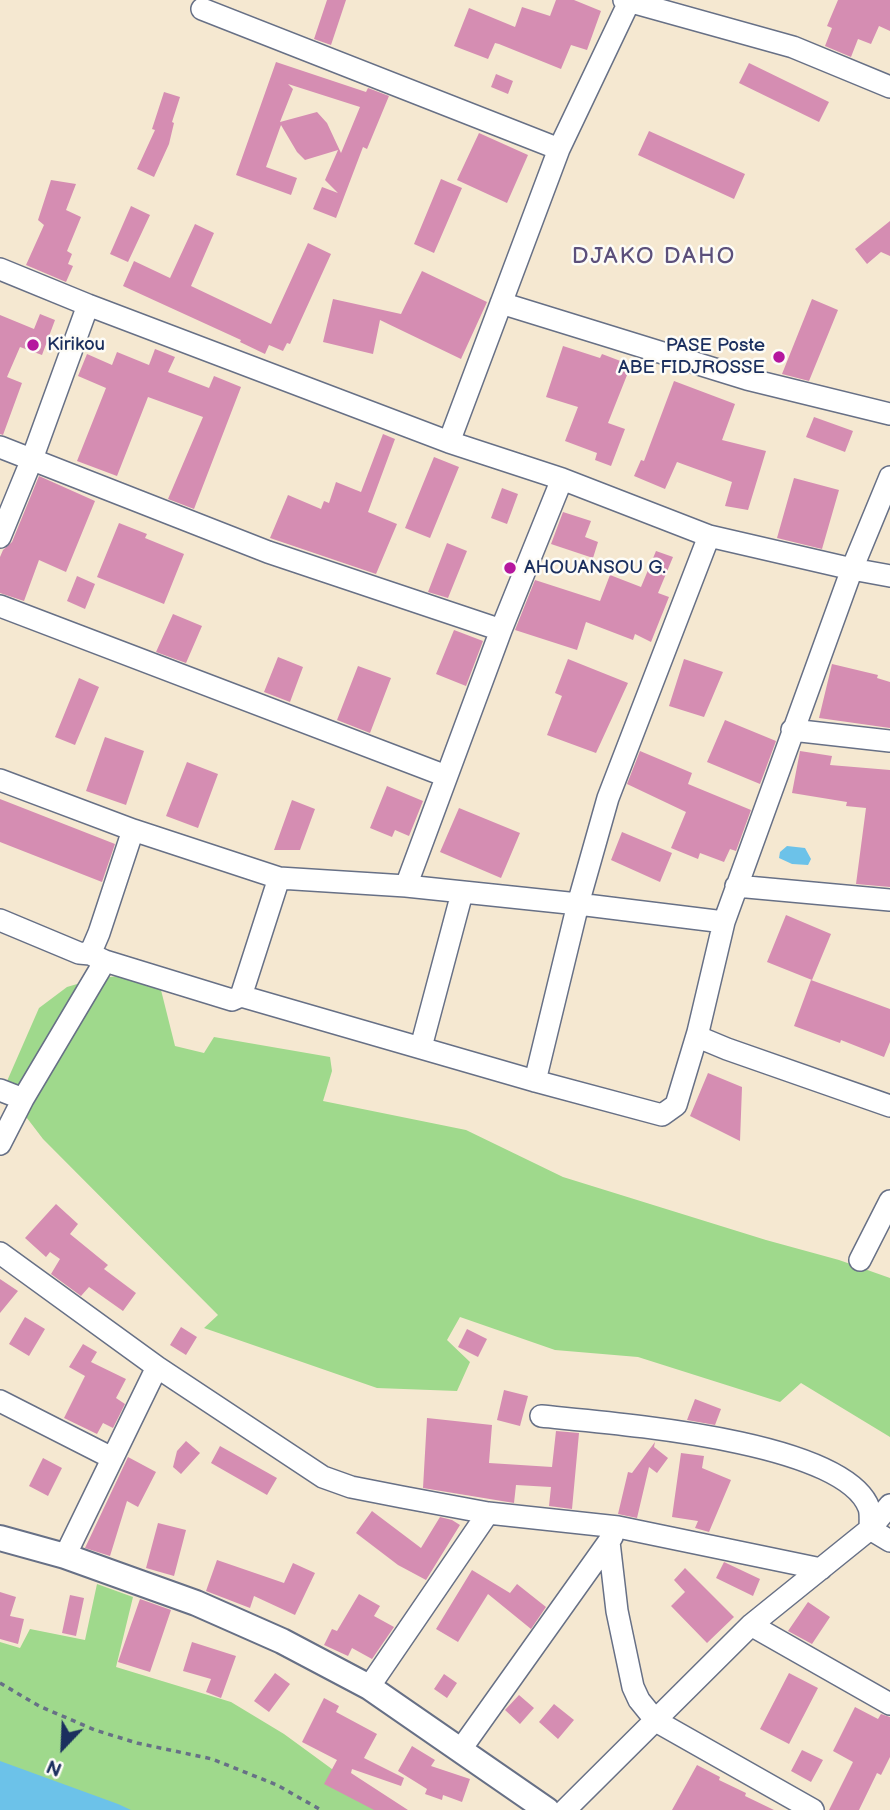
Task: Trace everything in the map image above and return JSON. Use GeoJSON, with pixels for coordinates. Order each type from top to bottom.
{"type":"FeatureCollection","features":[{"type":"Feature","properties":{"kind":"street"},"geometry":{"type":"LineString","coordinates":[[449,442],[559,149],[628,1],[793,47],[890,87]]}},
{"type":"Feature","properties":{"kind":"street"},"geometry":{"type":"LineString","coordinates":[[202,9],[559,149]]}},
{"type":"Feature","properties":{"kind":"street"},"geometry":{"type":"LineString","coordinates":[[0,269],[449,442],[562,479],[709,536],[890,576]]}},
{"type":"Feature","properties":{"kind":"street"},"geometry":{"type":"LineString","coordinates":[[501,303],[747,379],[890,414]]}},
{"type":"Feature","properties":{"kind":"street"},"geometry":{"type":"LineString","coordinates":[[0,537],[32,459],[88,305]]}},
{"type":"Feature","properties":{"kind":"street"},"geometry":{"type":"LineString","coordinates":[[0,447],[268,552],[501,630]]}},
{"type":"Feature","properties":{"kind":"street"},"geometry":{"type":"LineString","coordinates":[[0,920],[79,953],[232,1000],[241,996],[662,1115],[676,1105],[736,886],[852,569],[890,477]]}},
{"type":"Feature","properties":{"kind":"street"},"geometry":{"type":"LineString","coordinates":[[406,886],[501,630],[562,479]]}},
{"type":"Feature","properties":{"kind":"street"},"geometry":{"type":"LineString","coordinates":[[535,1081],[578,904],[608,798],[709,536]]}},
{"type":"Feature","properties":{"kind":"street"},"geometry":{"type":"LineString","coordinates":[[0,606],[446,776]]}},
{"type":"Feature","properties":{"kind":"street"},"geometry":{"type":"LineString","coordinates":[[792,730],[890,741]]}},
{"type":"Feature","properties":{"kind":"street"},"geometry":{"type":"LineString","coordinates":[[0,780],[133,830],[279,878],[406,886],[724,922]]}},
{"type":"Feature","properties":{"kind":"street"},"geometry":{"type":"LineString","coordinates":[[0,1144],[97,957],[99,933],[133,830]]}},
{"type":"Feature","properties":{"kind":"street"},"geometry":{"type":"LineString","coordinates":[[241,996],[279,878]]}},
{"type":"Feature","properties":{"kind":"street"},"geometry":{"type":"LineString","coordinates":[[736,886],[890,900]]}},
{"type":"Feature","properties":{"kind":"street"},"geometry":{"type":"LineString","coordinates":[[421,1047],[462,893]]}},
{"type":"Feature","properties":{"kind":"street"},"geometry":{"type":"LineString","coordinates":[[698,1032],[703,1039],[727,1049],[890,1106]]}},
{"type":"Feature","properties":{"kind":"street"},"geometry":{"type":"LineString","coordinates":[[0,1090],[23,1099]]}},
{"type":"Feature","properties":{"kind":"street"},"geometry":{"type":"LineString","coordinates":[[860,1260],[890,1201]]}},
{"type":"Feature","properties":{"kind":"street"},"geometry":{"type":"LineString","coordinates":[[0,1253],[157,1367],[323,1477],[351,1487],[488,1513],[821,1569]]}},
{"type":"Feature","properties":{"kind":"street"},"geometry":{"type":"LineString","coordinates":[[65,1556],[157,1367]]}},
{"type":"Feature","properties":{"kind":"street"},"geometry":{"type":"LineString","coordinates":[[0,1401],[112,1458]]}},
{"type":"Feature","properties":{"kind":"street"},"geometry":{"type":"LineString","coordinates":[[541,1416],[663,1430],[777,1450],[833,1472],[855,1489],[869,1508],[870,1529]]}},
{"type":"Feature","properties":{"kind":"street"},"geometry":{"type":"LineString","coordinates":[[565,1810],[751,1625],[870,1529],[890,1505]]}},
{"type":"Feature","properties":{"kind":"street"},"geometry":{"type":"LineString","coordinates":[[369,1687],[488,1513]]}},
{"type":"Feature","properties":{"kind":"street"},"geometry":{"type":"LineString","coordinates":[[870,1529],[890,1541]]}},
{"type":"Feature","properties":{"kind":"street"},"geometry":{"type":"LineString","coordinates":[[613,1535],[617,1611],[633,1687],[639,1700],[656,1721],[813,1810]]}},
{"type":"Feature","properties":{"kind":"street"},"geometry":{"type":"LineString","coordinates":[[461,1749],[613,1535]]}},
{"type":"Feature","properties":{"kind":"street"},"geometry":{"type":"LineString","coordinates":[[0,1538],[65,1556],[196,1603],[282,1641],[369,1687],[547,1810]]}},
{"type":"Feature","properties":{"kind":"street"},"geometry":{"type":"LineString","coordinates":[[751,1625],[890,1704]]}},
{"type":"Feature","properties":{"kind":"path"},"geometry":{"type":"LineString","coordinates":[[0,1683],[39,1706],[95,1730],[137,1743],[212,1759],[277,1785],[321,1810]]}},
{"type":"Feature","properties":{"kind":"green space"},"geometry":{"type":"Polygon","coordinates":[[[118,976],[160,986],[175,1046],[204,1053],[214,1037],[330,1057],[332,1071],[323,1101],[466,1130],[563,1177],[839,1260],[890,1278],[890,1437],[801,1383],[780,1402],[638,1357],[555,1350],[460,1317],[447,1340],[470,1362],[457,1391],[377,1388],[204,1328],[218,1315],[43,1139],[4,1088],[39,1008],[67,987],[94,979],[118,976]]]}},
{"type":"Feature","properties":{"kind":"green space"},"geometry":{"type":"Polygon","coordinates":[[[97,1584],[133,1597],[116,1667],[231,1702],[284,1734],[388,1810],[0,1810],[0,1642],[20,1648],[30,1629],[85,1640],[97,1584]]]}},
{"type":"Feature","properties":{"kind":"water"},"geometry":{"type":"Polygon","coordinates":[[[787,846],[805,848],[811,859],[808,865],[792,864],[779,858],[780,852],[787,846]]]}},
{"type":"Feature","properties":{"kind":"water"},"geometry":{"type":"Polygon","coordinates":[[[0,1761],[118,1804],[131,1810],[0,1810],[0,1761]]]}},
{"type":"Feature","properties":{"kind":"building"},"geometry":{"type":"Polygon","coordinates":[[[327,0],[346,0],[331,45],[314,39],[327,0]]]}},
{"type":"Feature","properties":{"kind":"building"},"geometry":{"type":"Polygon","coordinates":[[[556,0],[574,0],[601,11],[587,50],[571,45],[561,69],[495,43],[488,59],[454,46],[469,8],[515,27],[522,7],[550,16],[556,0]]]}},
{"type":"Feature","properties":{"kind":"building"},"geometry":{"type":"Polygon","coordinates":[[[838,0],[890,0],[890,31],[879,26],[871,44],[858,39],[851,57],[825,46],[832,28],[827,26],[838,0]]]}},
{"type":"Feature","properties":{"kind":"building"},"geometry":{"type":"Polygon","coordinates":[[[276,62],[366,92],[368,88],[389,96],[367,149],[363,147],[336,218],[313,209],[322,187],[338,193],[325,180],[338,150],[305,160],[281,125],[266,167],[297,178],[291,195],[236,175],[276,62]],[[288,84],[293,89],[280,122],[317,112],[327,123],[341,153],[360,107],[288,84]]]}},
{"type":"Feature","properties":{"kind":"building"},"geometry":{"type":"Polygon","coordinates":[[[749,63],[829,102],[819,122],[739,83],[749,63]]]}},
{"type":"Feature","properties":{"kind":"building"},"geometry":{"type":"Polygon","coordinates":[[[496,74],[513,81],[508,94],[491,87],[496,74]]]}},
{"type":"Feature","properties":{"kind":"building"},"geometry":{"type":"Polygon","coordinates":[[[164,92],[180,97],[169,144],[154,177],[137,169],[155,130],[152,129],[164,92]]]}},
{"type":"Feature","properties":{"kind":"building"},"geometry":{"type":"Polygon","coordinates":[[[649,131],[745,174],[734,199],[638,155],[649,131]]]}},
{"type":"Feature","properties":{"kind":"building"},"geometry":{"type":"Polygon","coordinates":[[[479,133],[528,155],[507,203],[457,180],[479,133]]]}},
{"type":"Feature","properties":{"kind":"building"},"geometry":{"type":"Polygon","coordinates":[[[441,179],[462,188],[434,253],[414,244],[441,179]]]}},
{"type":"Feature","properties":{"kind":"building"},"geometry":{"type":"Polygon","coordinates":[[[51,180],[76,184],[66,210],[81,217],[67,251],[72,254],[68,264],[73,266],[66,282],[26,265],[44,225],[38,220],[51,180]]]}},
{"type":"Feature","properties":{"kind":"building"},"geometry":{"type":"Polygon","coordinates":[[[131,206],[150,215],[128,262],[110,254],[131,206]]]}},
{"type":"Feature","properties":{"kind":"building"},"geometry":{"type":"Polygon","coordinates":[[[890,221],[890,256],[881,252],[867,264],[855,249],[890,221]]]}},
{"type":"Feature","properties":{"kind":"building"},"geometry":{"type":"Polygon","coordinates":[[[195,224],[214,233],[191,286],[271,324],[308,243],[331,254],[290,344],[287,343],[283,351],[269,345],[265,354],[240,342],[241,340],[123,286],[134,261],[170,278],[195,224]]]}},
{"type":"Feature","properties":{"kind":"building"},"geometry":{"type":"Polygon","coordinates":[[[422,271],[487,302],[461,359],[380,320],[373,354],[323,342],[333,299],[401,314],[422,271]]]}},
{"type":"Feature","properties":{"kind":"building"},"geometry":{"type":"Polygon","coordinates":[[[812,299],[838,310],[809,381],[782,374],[812,299]]]}},
{"type":"Feature","properties":{"kind":"building"},"geometry":{"type":"Polygon","coordinates":[[[40,314],[55,320],[42,355],[20,347],[7,377],[22,383],[3,435],[0,434],[0,315],[34,329],[40,314]]]}},
{"type":"Feature","properties":{"kind":"building"},"geometry":{"type":"Polygon","coordinates":[[[563,346],[600,358],[602,354],[631,365],[608,423],[625,429],[611,466],[595,460],[597,453],[565,441],[578,407],[546,397],[563,346]]]}},
{"type":"Feature","properties":{"kind":"building"},"geometry":{"type":"Polygon","coordinates":[[[155,349],[175,357],[168,372],[209,388],[214,376],[241,387],[194,509],[168,499],[203,417],[148,397],[117,476],[77,461],[106,388],[78,376],[87,354],[112,365],[117,352],[149,365],[155,349]]]}},
{"type":"Feature","properties":{"kind":"building"},"geometry":{"type":"Polygon","coordinates":[[[674,381],[735,404],[722,440],[766,451],[748,510],[725,506],[732,482],[677,462],[665,489],[634,476],[641,460],[644,461],[674,381]]]}},
{"type":"Feature","properties":{"kind":"building"},"geometry":{"type":"Polygon","coordinates":[[[814,417],[853,431],[845,452],[806,437],[814,417]]]}},
{"type":"Feature","properties":{"kind":"building"},"geometry":{"type":"Polygon","coordinates":[[[383,434],[395,439],[368,512],[397,524],[376,574],[270,538],[288,495],[321,509],[324,501],[329,503],[336,482],[361,492],[383,434]]]}},
{"type":"Feature","properties":{"kind":"building"},"geometry":{"type":"Polygon","coordinates":[[[434,457],[459,467],[430,538],[405,528],[434,457]]]}},
{"type":"Feature","properties":{"kind":"building"},"geometry":{"type":"Polygon","coordinates":[[[39,476],[95,501],[66,572],[39,560],[24,601],[0,593],[0,557],[12,542],[39,476]]]}},
{"type":"Feature","properties":{"kind":"building"},"geometry":{"type":"Polygon","coordinates":[[[794,478],[839,490],[822,549],[777,538],[794,478]]]}},
{"type":"Feature","properties":{"kind":"building"},"geometry":{"type":"Polygon","coordinates":[[[502,488],[518,494],[507,524],[491,518],[502,488]]]}},
{"type":"Feature","properties":{"kind":"building"},"geometry":{"type":"Polygon","coordinates":[[[563,512],[591,521],[585,537],[598,542],[593,558],[551,544],[563,512]]]}},
{"type":"Feature","properties":{"kind":"building"},"geometry":{"type":"Polygon","coordinates":[[[119,523],[147,534],[145,538],[184,554],[164,604],[97,577],[119,523]]]}},
{"type":"Feature","properties":{"kind":"building"},"geometry":{"type":"Polygon","coordinates":[[[447,543],[467,551],[448,598],[428,592],[447,543]]]}},
{"type":"Feature","properties":{"kind":"building"},"geometry":{"type":"Polygon","coordinates":[[[656,551],[673,557],[658,593],[669,597],[651,642],[635,634],[633,640],[586,622],[577,650],[515,630],[535,580],[600,601],[610,575],[641,587],[656,551]]]}},
{"type":"Feature","properties":{"kind":"building"},"geometry":{"type":"Polygon","coordinates":[[[77,576],[95,584],[85,609],[67,601],[77,576]]]}},
{"type":"Feature","properties":{"kind":"building"},"geometry":{"type":"Polygon","coordinates":[[[173,614],[202,626],[186,663],[156,652],[173,614]]]}},
{"type":"Feature","properties":{"kind":"building"},"geometry":{"type":"Polygon","coordinates":[[[454,630],[483,641],[466,686],[436,674],[454,630]]]}},
{"type":"Feature","properties":{"kind":"building"},"geometry":{"type":"Polygon","coordinates":[[[278,657],[303,667],[290,702],[264,692],[278,657]]]}},
{"type":"Feature","properties":{"kind":"building"},"geometry":{"type":"Polygon","coordinates":[[[568,659],[628,683],[596,753],[547,735],[562,696],[555,693],[568,659]]]}},
{"type":"Feature","properties":{"kind":"building"},"geometry":{"type":"Polygon","coordinates":[[[684,659],[723,672],[704,717],[669,706],[684,659]]]}},
{"type":"Feature","properties":{"kind":"building"},"geometry":{"type":"Polygon","coordinates":[[[832,664],[878,675],[877,678],[890,682],[890,728],[819,718],[832,664]]]}},
{"type":"Feature","properties":{"kind":"building"},"geometry":{"type":"Polygon","coordinates":[[[358,666],[391,678],[370,733],[337,720],[358,666]]]}},
{"type":"Feature","properties":{"kind":"building"},"geometry":{"type":"Polygon","coordinates":[[[79,678],[99,687],[75,745],[55,737],[79,678]]]}},
{"type":"Feature","properties":{"kind":"building"},"geometry":{"type":"Polygon","coordinates":[[[725,720],[776,741],[760,784],[707,762],[725,720]]]}},
{"type":"Feature","properties":{"kind":"building"},"geometry":{"type":"Polygon","coordinates":[[[105,737],[144,751],[126,805],[86,791],[105,737]]]}},
{"type":"Feature","properties":{"kind":"building"},"geometry":{"type":"Polygon","coordinates":[[[640,751],[692,773],[688,784],[751,810],[736,851],[730,849],[724,862],[700,853],[698,859],[671,848],[686,812],[627,784],[640,751]]]}},
{"type":"Feature","properties":{"kind":"building"},"geometry":{"type":"Polygon","coordinates":[[[800,751],[832,756],[830,765],[890,770],[890,887],[856,884],[866,808],[846,806],[847,802],[792,793],[800,751]]]}},
{"type":"Feature","properties":{"kind":"building"},"geometry":{"type":"Polygon","coordinates":[[[187,762],[218,774],[198,828],[166,816],[187,762]]]}},
{"type":"Feature","properties":{"kind":"building"},"geometry":{"type":"Polygon","coordinates":[[[387,786],[423,801],[409,836],[395,830],[392,837],[370,828],[387,786]]]}},
{"type":"Feature","properties":{"kind":"building"},"geometry":{"type":"Polygon","coordinates":[[[0,799],[115,844],[102,882],[0,842],[0,799]]]}},
{"type":"Feature","properties":{"kind":"building"},"geometry":{"type":"Polygon","coordinates":[[[292,800],[315,809],[300,850],[274,850],[292,800]]]}},
{"type":"Feature","properties":{"kind":"building"},"geometry":{"type":"Polygon","coordinates":[[[459,808],[520,833],[501,878],[440,852],[459,808]]]}},
{"type":"Feature","properties":{"kind":"building"},"geometry":{"type":"Polygon","coordinates":[[[622,832],[672,853],[660,882],[611,860],[622,832]]]}},
{"type":"Feature","properties":{"kind":"building"},"geometry":{"type":"Polygon","coordinates":[[[786,915],[831,934],[812,980],[767,962],[786,915]]]}},
{"type":"Feature","properties":{"kind":"building"},"geometry":{"type":"Polygon","coordinates":[[[811,980],[890,1009],[890,1042],[884,1057],[794,1026],[811,980]]]}},
{"type":"Feature","properties":{"kind":"building"},"geometry":{"type":"Polygon","coordinates":[[[708,1073],[742,1087],[740,1141],[690,1116],[708,1073]]]}},
{"type":"Feature","properties":{"kind":"building"},"geometry":{"type":"Polygon","coordinates":[[[56,1204],[78,1224],[70,1234],[108,1265],[104,1269],[136,1293],[123,1311],[89,1287],[81,1296],[51,1274],[60,1259],[50,1252],[46,1257],[25,1238],[56,1204]]]}},
{"type":"Feature","properties":{"kind":"building"},"geometry":{"type":"Polygon","coordinates":[[[0,1279],[18,1291],[0,1313],[0,1279]]]}},
{"type":"Feature","properties":{"kind":"building"},"geometry":{"type":"Polygon","coordinates":[[[25,1317],[45,1329],[29,1356],[9,1344],[25,1317]]]}},
{"type":"Feature","properties":{"kind":"building"},"geometry":{"type":"Polygon","coordinates":[[[181,1327],[197,1337],[186,1355],[170,1345],[181,1327]]]}},
{"type":"Feature","properties":{"kind":"building"},"geometry":{"type":"Polygon","coordinates":[[[467,1329],[487,1339],[478,1357],[458,1347],[467,1329]]]}},
{"type":"Feature","properties":{"kind":"building"},"geometry":{"type":"Polygon","coordinates":[[[83,1344],[97,1352],[91,1362],[126,1379],[116,1398],[125,1404],[113,1428],[103,1423],[97,1434],[64,1418],[85,1376],[69,1367],[83,1344]]]}},
{"type":"Feature","properties":{"kind":"building"},"geometry":{"type":"Polygon","coordinates":[[[504,1390],[528,1396],[520,1426],[497,1420],[504,1390]]]}},
{"type":"Feature","properties":{"kind":"building"},"geometry":{"type":"Polygon","coordinates":[[[695,1399],[721,1409],[715,1425],[687,1420],[695,1399]]]}},
{"type":"Feature","properties":{"kind":"building"},"geometry":{"type":"Polygon","coordinates":[[[427,1418],[492,1425],[489,1463],[552,1467],[556,1431],[579,1433],[572,1509],[549,1506],[551,1487],[516,1485],[514,1503],[423,1488],[427,1418]]]}},
{"type":"Feature","properties":{"kind":"building"},"geometry":{"type":"Polygon","coordinates":[[[186,1441],[200,1453],[181,1474],[173,1467],[177,1451],[186,1441]]]}},
{"type":"Feature","properties":{"kind":"building"},"geometry":{"type":"Polygon","coordinates":[[[655,1442],[654,1447],[668,1458],[657,1473],[649,1467],[637,1518],[618,1514],[628,1472],[632,1473],[655,1442]]]}},
{"type":"Feature","properties":{"kind":"building"},"geometry":{"type":"Polygon","coordinates":[[[220,1446],[277,1478],[267,1495],[211,1463],[220,1446]]]}},
{"type":"Feature","properties":{"kind":"building"},"geometry":{"type":"Polygon","coordinates":[[[681,1453],[704,1456],[702,1468],[731,1480],[709,1532],[695,1528],[698,1521],[672,1517],[681,1453]]]}},
{"type":"Feature","properties":{"kind":"building"},"geometry":{"type":"Polygon","coordinates":[[[128,1457],[156,1472],[138,1507],[127,1501],[110,1556],[85,1548],[128,1457]]]}},
{"type":"Feature","properties":{"kind":"building"},"geometry":{"type":"Polygon","coordinates":[[[43,1458],[62,1468],[48,1496],[29,1486],[43,1458]]]}},
{"type":"Feature","properties":{"kind":"building"},"geometry":{"type":"Polygon","coordinates":[[[372,1511],[421,1548],[440,1517],[460,1525],[426,1580],[398,1565],[356,1533],[372,1511]]]}},
{"type":"Feature","properties":{"kind":"building"},"geometry":{"type":"Polygon","coordinates":[[[158,1523],[186,1530],[174,1576],[146,1568],[158,1523]]]}},
{"type":"Feature","properties":{"kind":"building"},"geometry":{"type":"Polygon","coordinates":[[[217,1560],[284,1583],[293,1563],[315,1573],[295,1615],[254,1596],[250,1608],[206,1591],[217,1560]]]}},
{"type":"Feature","properties":{"kind":"building"},"geometry":{"type":"Polygon","coordinates":[[[724,1562],[760,1579],[753,1596],[716,1578],[724,1562]]]}},
{"type":"Feature","properties":{"kind":"building"},"geometry":{"type":"Polygon","coordinates":[[[685,1568],[734,1617],[707,1643],[671,1606],[685,1592],[674,1580],[685,1568]]]}},
{"type":"Feature","properties":{"kind":"building"},"geometry":{"type":"Polygon","coordinates":[[[472,1570],[510,1593],[517,1584],[546,1607],[531,1629],[488,1594],[458,1642],[436,1629],[472,1570]]]}},
{"type":"Feature","properties":{"kind":"building"},"geometry":{"type":"Polygon","coordinates":[[[0,1592],[16,1597],[10,1616],[24,1619],[18,1644],[0,1639],[0,1592]]]}},
{"type":"Feature","properties":{"kind":"building"},"geometry":{"type":"Polygon","coordinates":[[[359,1594],[380,1606],[374,1616],[394,1627],[372,1659],[352,1648],[348,1656],[324,1645],[332,1629],[337,1631],[359,1594]]]}},
{"type":"Feature","properties":{"kind":"building"},"geometry":{"type":"Polygon","coordinates":[[[70,1595],[84,1598],[76,1636],[62,1633],[70,1595]]]}},
{"type":"Feature","properties":{"kind":"building"},"geometry":{"type":"Polygon","coordinates":[[[140,1599],[171,1610],[150,1672],[118,1662],[140,1599]]]}},
{"type":"Feature","properties":{"kind":"building"},"geometry":{"type":"Polygon","coordinates":[[[808,1602],[830,1617],[812,1644],[788,1631],[808,1602]]]}},
{"type":"Feature","properties":{"kind":"building"},"geometry":{"type":"Polygon","coordinates":[[[192,1642],[236,1656],[221,1698],[206,1692],[211,1679],[183,1671],[192,1642]]]}},
{"type":"Feature","properties":{"kind":"building"},"geometry":{"type":"Polygon","coordinates":[[[275,1673],[290,1684],[269,1712],[254,1701],[275,1673]]]}},
{"type":"Feature","properties":{"kind":"building"},"geometry":{"type":"Polygon","coordinates":[[[789,1673],[818,1688],[789,1744],[760,1729],[789,1673]]]}},
{"type":"Feature","properties":{"kind":"building"},"geometry":{"type":"Polygon","coordinates":[[[444,1674],[457,1683],[447,1698],[434,1689],[444,1674]]]}},
{"type":"Feature","properties":{"kind":"building"},"geometry":{"type":"Polygon","coordinates":[[[519,1695],[534,1708],[520,1724],[505,1710],[519,1695]]]}},
{"type":"Feature","properties":{"kind":"building"},"geometry":{"type":"Polygon","coordinates":[[[324,1698],[339,1706],[336,1712],[377,1734],[364,1758],[404,1778],[401,1786],[352,1769],[351,1773],[408,1810],[374,1810],[324,1784],[337,1760],[302,1742],[324,1698]]]}},
{"type":"Feature","properties":{"kind":"building"},"geometry":{"type":"Polygon","coordinates":[[[554,1704],[574,1720],[558,1739],[539,1722],[554,1704]]]}},
{"type":"Feature","properties":{"kind":"building"},"geometry":{"type":"Polygon","coordinates":[[[855,1707],[878,1719],[881,1714],[890,1717],[890,1757],[881,1775],[877,1773],[859,1810],[829,1810],[853,1762],[833,1751],[855,1707]]]}},
{"type":"Feature","properties":{"kind":"building"},"geometry":{"type":"Polygon","coordinates":[[[412,1746],[435,1760],[431,1766],[470,1779],[462,1802],[443,1795],[442,1800],[425,1794],[427,1789],[398,1771],[412,1746]]]}},
{"type":"Feature","properties":{"kind":"building"},"geometry":{"type":"Polygon","coordinates":[[[802,1750],[823,1760],[811,1782],[791,1771],[802,1750]]]}},
{"type":"Feature","properties":{"kind":"building"},"geometry":{"type":"Polygon","coordinates":[[[697,1765],[720,1777],[719,1780],[746,1793],[745,1796],[774,1810],[672,1810],[697,1765]]]}},
{"type":"Feature","properties":{"kind":"place","name":"Kirikou"},"geometry":{"type":"Point","coordinates":[33,345]}},
{"type":"Feature","properties":{"kind":"place","name":"PASE Poste ABE FIDJROSSE"},"geometry":{"type":"Point","coordinates":[779,357]}},
{"type":"Feature","properties":{"kind":"place","name":"AHOUANSOU G."},"geometry":{"type":"Point","coordinates":[510,568]}},
{"type":"Feature","properties":{"kind":"district","name":"DJAKO DAHO"},"geometry":{"type":"Point","coordinates":[654,257]}}]}
